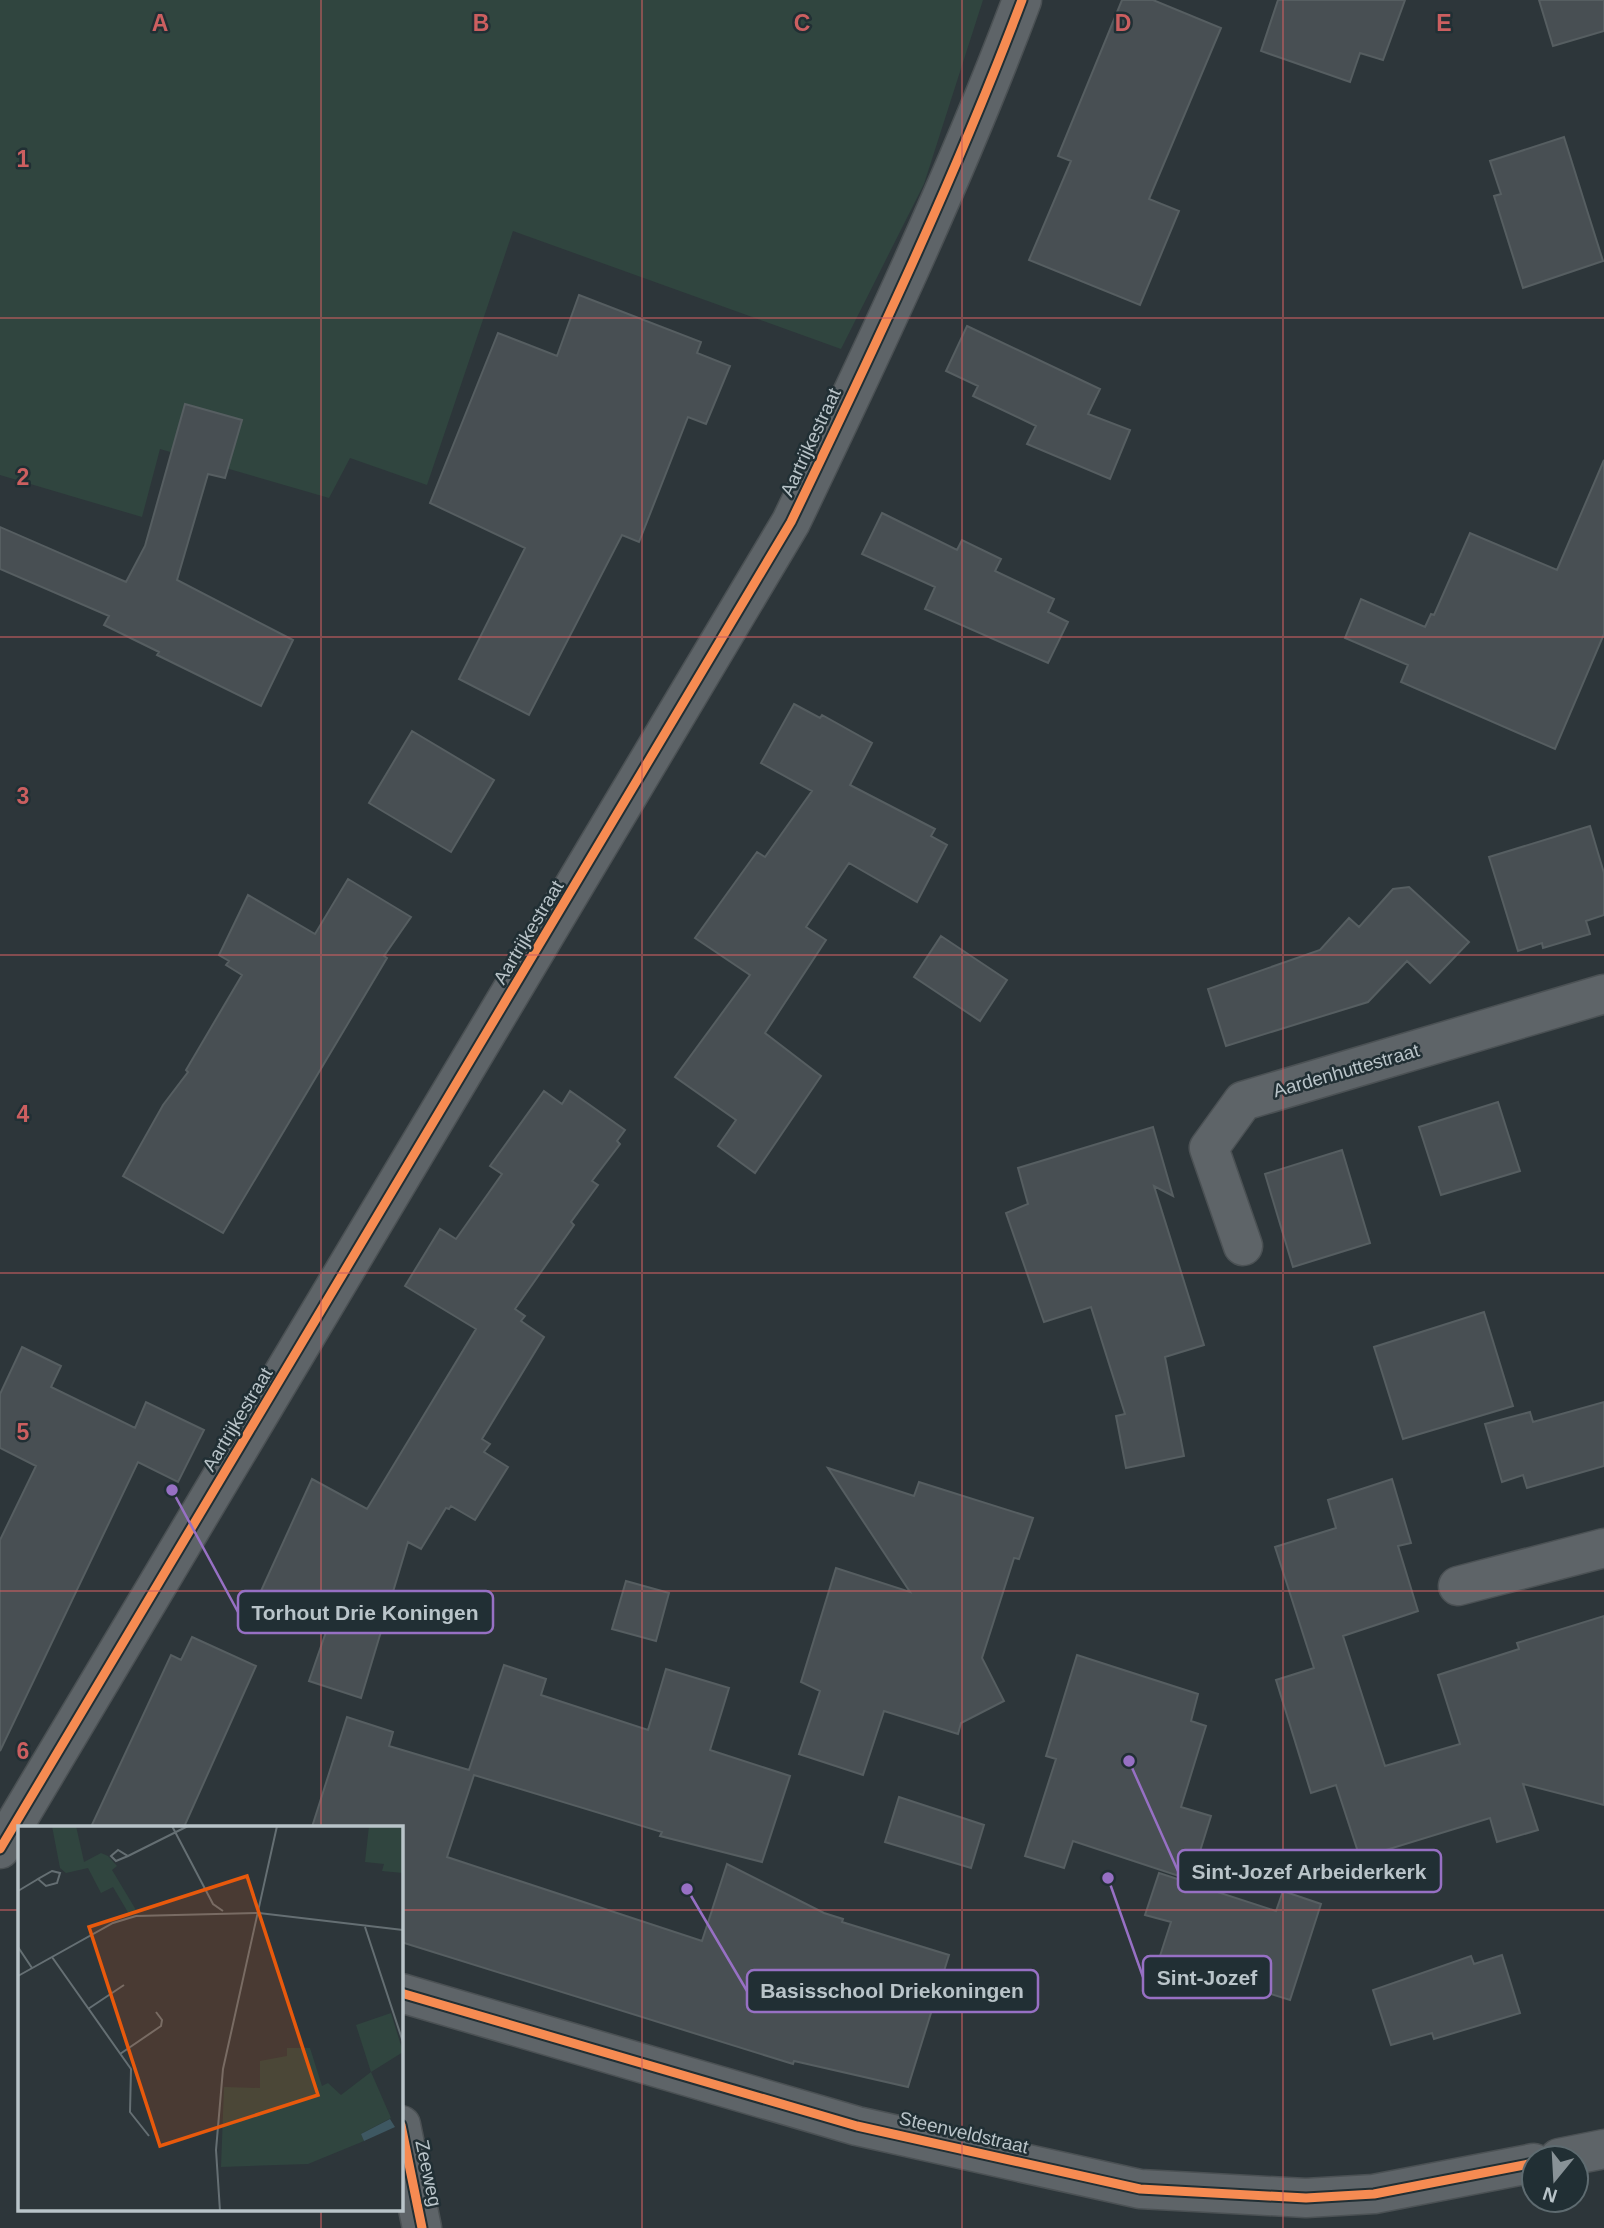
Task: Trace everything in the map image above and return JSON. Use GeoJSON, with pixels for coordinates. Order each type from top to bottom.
{"type":"FeatureCollection","features":[{"type":"Feature","properties":{"kind":"street","name":"Aartrijkestraat"},"geometry":{"type":"LineString","coordinates":[[0,1849],[791,522],[886,320],[1001,56],[1022,0]]}},
{"type":"Feature","properties":{"kind":"street","name":"Aardenhuttestraat"},"geometry":{"type":"LineString","coordinates":[[1243,1246],[1209,1148],[1243,1101],[1604,994]]}},
{"type":"Feature","properties":{"kind":"street"},"geometry":{"type":"LineString","coordinates":[[1458,1586],[1604,1548]]}},
{"type":"Feature","properties":{"kind":"street"},"geometry":{"type":"LineString","coordinates":[[0,1849],[18,1856]]}},
{"type":"Feature","properties":{"kind":"street","name":"Steenveldstraat"},"geometry":{"type":"LineString","coordinates":[[402,1993],[857,2126],[1140,2189],[1306,2199],[1374,2194],[1520,2166]]}},
{"type":"Feature","properties":{"kind":"street","name":"Zeeweg"},"geometry":{"type":"LineString","coordinates":[[402,2130],[422,2228]]}},
{"type":"Feature","properties":{"kind":"green space"},"geometry":{"type":"Polygon","coordinates":[[[0,0],[983,0],[924,184],[841,349],[513,231],[427,485],[350,458],[329,498],[160,449],[142,517],[0,475],[0,0]]]}},
{"type":"Feature","properties":{"kind":"building"},"geometry":{"type":"Polygon","coordinates":[[[1122,0],[1153,0],[1221,28],[1149,199],[1179,211],[1140,305],[1029,260],[1071,161],[1058,156],[1122,0]]]}},
{"type":"Feature","properties":{"kind":"building"},"geometry":{"type":"Polygon","coordinates":[[[1278,0],[1405,0],[1383,60],[1360,53],[1350,82],[1261,51],[1278,0]]]}},
{"type":"Feature","properties":{"kind":"building"},"geometry":{"type":"Polygon","coordinates":[[[1539,0],[1604,0],[1604,31],[1553,46],[1539,0]]]}},
{"type":"Feature","properties":{"kind":"building"},"geometry":{"type":"Polygon","coordinates":[[[1564,137],[1603,261],[1523,288],[1494,196],[1501,194],[1490,161],[1564,137]]]}},
{"type":"Feature","properties":{"kind":"building"},"geometry":{"type":"Polygon","coordinates":[[[579,295],[701,342],[697,353],[730,366],[706,424],[688,417],[639,542],[622,535],[529,715],[459,679],[525,548],[430,503],[498,333],[557,356],[579,295]]]}},
{"type":"Feature","properties":{"kind":"building"},"geometry":{"type":"Polygon","coordinates":[[[967,326],[1100,389],[1088,414],[1130,430],[1110,479],[1027,444],[1036,426],[973,396],[978,386],[946,371],[967,326]]]}},
{"type":"Feature","properties":{"kind":"building"},"geometry":{"type":"Polygon","coordinates":[[[185,404],[242,420],[225,478],[208,474],[177,580],[293,640],[261,706],[157,655],[159,652],[104,625],[109,616],[0,569],[0,527],[126,582],[145,546],[185,404]]]}},
{"type":"Feature","properties":{"kind":"building"},"geometry":{"type":"Polygon","coordinates":[[[1604,460],[1604,634],[1555,749],[1401,682],[1408,665],[1345,638],[1361,599],[1425,627],[1431,614],[1434,615],[1470,533],[1557,570],[1604,460]]]}},
{"type":"Feature","properties":{"kind":"building"},"geometry":{"type":"Polygon","coordinates":[[[882,513],[957,550],[962,540],[1001,559],[995,571],[1054,599],[1048,612],[1068,622],[1048,663],[925,609],[935,587],[862,554],[882,513]]]}},
{"type":"Feature","properties":{"kind":"building"},"geometry":{"type":"Polygon","coordinates":[[[794,704],[820,718],[822,715],[872,743],[850,785],[935,829],[931,836],[947,845],[917,902],[849,863],[806,927],[826,940],[765,1033],[821,1076],[755,1173],[718,1146],[736,1120],[675,1077],[750,975],[695,938],[757,852],[765,857],[812,791],[761,763],[794,704]]]}},
{"type":"Feature","properties":{"kind":"building"},"geometry":{"type":"Polygon","coordinates":[[[412,731],[494,780],[451,852],[369,803],[412,731]]]}},
{"type":"Feature","properties":{"kind":"building"},"geometry":{"type":"Polygon","coordinates":[[[1590,826],[1604,873],[1604,915],[1586,921],[1590,934],[1543,948],[1542,943],[1518,951],[1489,857],[1590,826]]]}},
{"type":"Feature","properties":{"kind":"building"},"geometry":{"type":"Polygon","coordinates":[[[348,879],[411,917],[384,956],[387,958],[223,1233],[123,1176],[163,1105],[188,1072],[186,1070],[242,975],[226,965],[229,961],[219,955],[248,895],[315,934],[348,879]]]}},
{"type":"Feature","properties":{"kind":"building"},"geometry":{"type":"Polygon","coordinates":[[[1409,887],[1469,942],[1430,983],[1407,961],[1368,1002],[1226,1046],[1208,989],[1320,950],[1349,918],[1359,927],[1393,889],[1409,887]]]}},
{"type":"Feature","properties":{"kind":"building"},"geometry":{"type":"Polygon","coordinates":[[[941,936],[1007,980],[980,1021],[914,977],[941,936]]]}},
{"type":"Feature","properties":{"kind":"building"},"geometry":{"type":"Polygon","coordinates":[[[544,1091],[562,1104],[570,1091],[625,1130],[617,1141],[620,1144],[592,1181],[598,1185],[571,1222],[574,1225],[515,1309],[525,1316],[521,1321],[544,1337],[482,1439],[490,1444],[484,1452],[508,1467],[475,1520],[451,1506],[446,1508],[421,1549],[408,1542],[361,1698],[309,1681],[327,1629],[256,1602],[312,1479],[367,1509],[476,1329],[405,1286],[440,1229],[456,1239],[502,1174],[490,1166],[544,1091]]]}},
{"type":"Feature","properties":{"kind":"building"},"geometry":{"type":"Polygon","coordinates":[[[1498,1102],[1520,1171],[1441,1195],[1419,1127],[1498,1102]]]}},
{"type":"Feature","properties":{"kind":"building"},"geometry":{"type":"Polygon","coordinates":[[[1153,1127],[1173,1196],[1154,1186],[1204,1345],[1165,1357],[1184,1456],[1126,1468],[1116,1416],[1125,1414],[1091,1307],[1044,1322],[1006,1213],[1028,1204],[1018,1168],[1153,1127]]]}},
{"type":"Feature","properties":{"kind":"building"},"geometry":{"type":"Polygon","coordinates":[[[1342,1150],[1370,1243],[1293,1267],[1265,1174],[1342,1150]]]}},
{"type":"Feature","properties":{"kind":"building"},"geometry":{"type":"Polygon","coordinates":[[[1484,1312],[1513,1406],[1403,1439],[1374,1347],[1484,1312]]]}},
{"type":"Feature","properties":{"kind":"building"},"geometry":{"type":"Polygon","coordinates":[[[22,1347],[61,1366],[51,1387],[135,1428],[146,1402],[204,1430],[178,1482],[138,1462],[0,1751],[0,1540],[36,1466],[0,1448],[0,1394],[22,1347]]]}},
{"type":"Feature","properties":{"kind":"building"},"geometry":{"type":"Polygon","coordinates":[[[1604,1402],[1604,1466],[1527,1488],[1523,1475],[1502,1482],[1485,1424],[1530,1412],[1533,1422],[1604,1402]]]}},
{"type":"Feature","properties":{"kind":"building"},"geometry":{"type":"Polygon","coordinates":[[[828,1468],[914,1496],[919,1482],[1033,1518],[1019,1559],[1014,1558],[982,1658],[1004,1701],[961,1723],[958,1734],[884,1711],[863,1775],[799,1754],[820,1691],[801,1682],[836,1568],[910,1592],[828,1468]]]}},
{"type":"Feature","properties":{"kind":"building"},"geometry":{"type":"Polygon","coordinates":[[[1392,1479],[1411,1543],[1398,1546],[1418,1611],[1343,1636],[1385,1766],[1460,1744],[1438,1675],[1519,1649],[1517,1643],[1604,1616],[1604,1805],[1523,1784],[1538,1830],[1497,1842],[1490,1818],[1360,1858],[1336,1785],[1311,1793],[1276,1680],[1314,1668],[1275,1547],[1336,1528],[1328,1500],[1392,1479]]]}},
{"type":"Feature","properties":{"kind":"building"},"geometry":{"type":"Polygon","coordinates":[[[626,1581],[669,1593],[656,1641],[612,1629],[626,1581]]]}},
{"type":"Feature","properties":{"kind":"building"},"geometry":{"type":"Polygon","coordinates":[[[192,1637],[256,1666],[184,1826],[91,1826],[171,1655],[181,1660],[192,1637]]]}},
{"type":"Feature","properties":{"kind":"building"},"geometry":{"type":"Polygon","coordinates":[[[1077,1655],[1198,1694],[1191,1721],[1206,1726],[1181,1807],[1211,1816],[1191,1880],[1073,1841],[1064,1868],[1025,1856],[1056,1759],[1046,1756],[1077,1655]]]}},
{"type":"Feature","properties":{"kind":"building"},"geometry":{"type":"Polygon","coordinates":[[[504,1665],[546,1679],[541,1695],[648,1730],[666,1669],[729,1688],[710,1750],[790,1776],[762,1862],[660,1836],[662,1832],[474,1775],[447,1857],[702,1941],[727,1864],[824,1913],[843,1919],[842,1922],[949,1955],[908,2087],[794,2061],[793,2064],[402,1942],[402,1826],[312,1826],[347,1717],[393,1732],[389,1746],[469,1770],[504,1665]]]}},
{"type":"Feature","properties":{"kind":"building"},"geometry":{"type":"Polygon","coordinates":[[[899,1797],[984,1825],[971,1868],[885,1842],[899,1797]]]}},
{"type":"Feature","properties":{"kind":"building"},"geometry":{"type":"Polygon","coordinates":[[[1159,1873],[1276,1911],[1283,1891],[1321,1904],[1290,2000],[1159,1959],[1171,1922],[1145,1915],[1159,1873]]]}},
{"type":"Feature","properties":{"kind":"building"},"geometry":{"type":"Polygon","coordinates":[[[1502,1955],[1520,2013],[1434,2039],[1432,2033],[1391,2045],[1373,1990],[1471,1956],[1474,1964],[1502,1955]]]}},
{"type":"Feature","properties":{"kind":"cycle path"},"geometry":{"type":"LineString","coordinates":[[0,1849],[791,522],[941,198],[1022,0]]}},
{"type":"Feature","properties":{"kind":"cycle path"},"geometry":{"type":"LineString","coordinates":[[402,1993],[857,2126],[1140,2189],[1306,2198],[1374,2194],[1520,2166]]}},
{"type":"Feature","properties":{"kind":"cycle path"},"geometry":{"type":"LineString","coordinates":[[402,2130],[422,2228]]}},
{"type":"Feature","properties":{"kind":"place","name":"Torhout Drie Koningen"},"geometry":{"type":"Point","coordinates":[172,1490]}},
{"type":"Feature","properties":{"kind":"place","name":"Sint-Jozef Arbeiderkerk"},"geometry":{"type":"Point","coordinates":[1129,1761]}},
{"type":"Feature","properties":{"kind":"place","name":"Sint-Jozef"},"geometry":{"type":"Point","coordinates":[1108,1878]}},
{"type":"Feature","properties":{"kind":"place","name":"Basisschool Driekoningen"},"geometry":{"type":"Point","coordinates":[687,1889]}}]}
